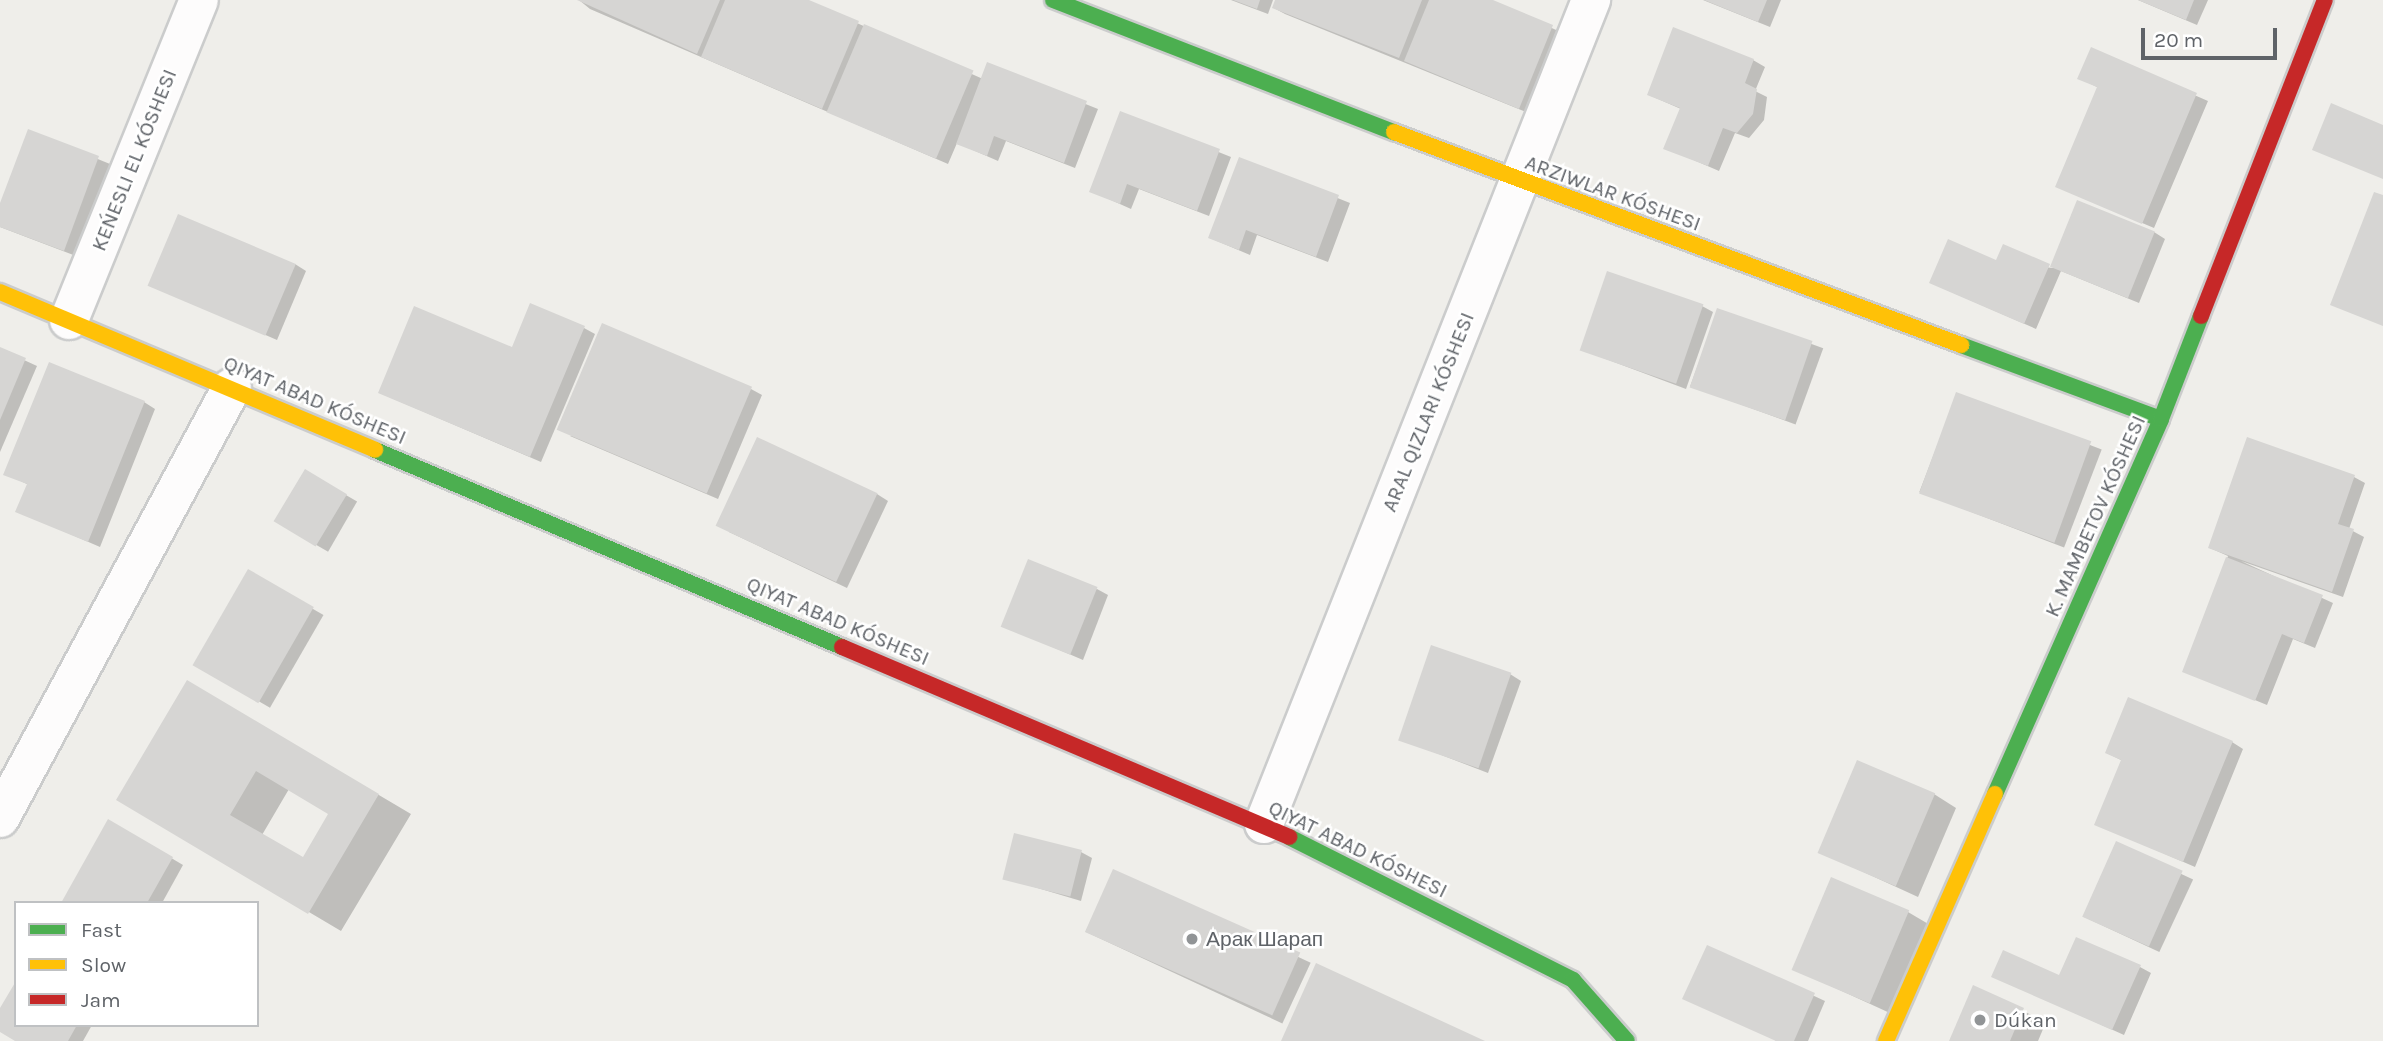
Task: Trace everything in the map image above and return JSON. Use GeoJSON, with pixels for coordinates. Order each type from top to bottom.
{"type":"FeatureCollection","features":[{"type":"Feature","properties":{"kind":"street","name":"KEŃESLI EL KÓSHESI"},"geometry":{"type":"LineString","coordinates":[[69,320],[199,0]]}},
{"type":"Feature","properties":{"kind":"street"},"geometry":{"type":"LineString","coordinates":[[1053,0],[1520,181],[2161,419]]}},
{"type":"Feature","properties":{"kind":"street"},"geometry":{"type":"LineString","coordinates":[[1264,824],[1591,0]]}},
{"type":"Feature","properties":{"kind":"street","name":"K. MAMBETOV KÓSHESI"},"geometry":{"type":"LineString","coordinates":[[1886,1041],[2161,419],[2325,0]]}},
{"type":"Feature","properties":{"kind":"street","name":"QIYAT ABAD KÓSHESI"},"geometry":{"type":"LineString","coordinates":[[0,292],[1264,824],[1573,980],[1627,1041]]}},
{"type":"Feature","properties":{"kind":"street"},"geometry":{"type":"LineString","coordinates":[[0,818],[232,388]]}},
{"type":"Feature","properties":{"kind":"building"},"geometry":{"type":"Polygon","coordinates":[[[577,0],[720,0],[697,54],[577,0]]]}},
{"type":"Feature","properties":{"kind":"building"},"geometry":{"type":"Polygon","coordinates":[[[725,0],[809,0],[859,21],[822,109],[701,57],[725,0]]]}},
{"type":"Feature","properties":{"kind":"building"},"geometry":{"type":"Polygon","coordinates":[[[1233,0],[1260,0],[1257,9],[1233,0]]]}},
{"type":"Feature","properties":{"kind":"building"},"geometry":{"type":"Polygon","coordinates":[[[1275,0],[1422,0],[1399,58],[1272,8],[1275,0]]]}},
{"type":"Feature","properties":{"kind":"building"},"geometry":{"type":"Polygon","coordinates":[[[1429,0],[1493,0],[1553,25],[1519,109],[1404,61],[1429,0]]]}},
{"type":"Feature","properties":{"kind":"building"},"geometry":{"type":"Polygon","coordinates":[[[1704,0],[1767,0],[1758,22],[1704,0]]]}},
{"type":"Feature","properties":{"kind":"building"},"geometry":{"type":"Polygon","coordinates":[[[2138,0],[2194,0],[2186,20],[2138,0]]]}},
{"type":"Feature","properties":{"kind":"building"},"geometry":{"type":"Polygon","coordinates":[[[864,24],[974,70],[936,159],[826,112],[864,24]]]}},
{"type":"Feature","properties":{"kind":"building"},"geometry":{"type":"Polygon","coordinates":[[[1673,27],[1754,59],[1745,83],[1757,89],[1753,114],[1737,133],[1723,128],[1708,166],[1663,149],[1680,108],[1647,95],[1673,27]]]}},
{"type":"Feature","properties":{"kind":"building"},"geometry":{"type":"Polygon","coordinates":[[[2091,47],[2197,93],[2142,224],[2055,187],[2097,87],[2077,79],[2091,47]]]}},
{"type":"Feature","properties":{"kind":"building"},"geometry":{"type":"Polygon","coordinates":[[[987,62],[1087,101],[1064,163],[994,136],[987,156],[956,144],[987,62]]]}},
{"type":"Feature","properties":{"kind":"building"},"geometry":{"type":"Polygon","coordinates":[[[2331,103],[2383,125],[2383,179],[2312,150],[2331,103]]]}},
{"type":"Feature","properties":{"kind":"building"},"geometry":{"type":"Polygon","coordinates":[[[1120,111],[1220,149],[1197,211],[1127,184],[1120,204],[1089,192],[1120,111]]]}},
{"type":"Feature","properties":{"kind":"building"},"geometry":{"type":"Polygon","coordinates":[[[28,129],[99,156],[64,251],[0,227],[0,203],[28,129]]]}},
{"type":"Feature","properties":{"kind":"building"},"geometry":{"type":"Polygon","coordinates":[[[1239,157],[1339,195],[1316,257],[1246,230],[1239,250],[1208,238],[1239,157]]]}},
{"type":"Feature","properties":{"kind":"building"},"geometry":{"type":"Polygon","coordinates":[[[2374,192],[2383,195],[2383,326],[2330,305],[2374,192]]]}},
{"type":"Feature","properties":{"kind":"building"},"geometry":{"type":"Polygon","coordinates":[[[2077,200],[2155,231],[2128,298],[2050,267],[2077,200]]]}},
{"type":"Feature","properties":{"kind":"building"},"geometry":{"type":"Polygon","coordinates":[[[178,214],[296,264],[265,336],[148,286],[178,214]]]}},
{"type":"Feature","properties":{"kind":"building"},"geometry":{"type":"Polygon","coordinates":[[[1948,239],[1996,260],[2003,244],[2050,264],[2024,324],[1929,283],[1948,239]]]}},
{"type":"Feature","properties":{"kind":"building"},"geometry":{"type":"Polygon","coordinates":[[[1607,271],[1703,304],[1676,384],[1580,350],[1607,271]]]}},
{"type":"Feature","properties":{"kind":"building"},"geometry":{"type":"Polygon","coordinates":[[[530,303],[585,326],[530,457],[378,393],[414,306],[512,347],[530,303]]]}},
{"type":"Feature","properties":{"kind":"building"},"geometry":{"type":"Polygon","coordinates":[[[1717,308],[1812,341],[1785,420],[1690,387],[1717,308]]]}},
{"type":"Feature","properties":{"kind":"building"},"geometry":{"type":"Polygon","coordinates":[[[602,323],[752,387],[707,493],[557,430],[602,323]]]}},
{"type":"Feature","properties":{"kind":"building"},"geometry":{"type":"Polygon","coordinates":[[[0,347],[26,358],[0,420],[0,347]]]}},
{"type":"Feature","properties":{"kind":"building"},"geometry":{"type":"Polygon","coordinates":[[[49,362],[145,401],[88,542],[15,512],[27,484],[3,475],[49,362]]]}},
{"type":"Feature","properties":{"kind":"building"},"geometry":{"type":"Polygon","coordinates":[[[1956,392],[2091,441],[2054,543],[1919,493],[1956,392]]]}},
{"type":"Feature","properties":{"kind":"building"},"geometry":{"type":"Polygon","coordinates":[[[757,437],[878,493],[836,582],[716,526],[757,437]]]}},
{"type":"Feature","properties":{"kind":"building"},"geometry":{"type":"Polygon","coordinates":[[[2247,437],[2355,475],[2338,524],[2354,529],[2332,592],[2208,548],[2247,437]]]}},
{"type":"Feature","properties":{"kind":"building"},"geometry":{"type":"Polygon","coordinates":[[[305,469],[347,494],[316,547],[274,521],[305,469]]]}},
{"type":"Feature","properties":{"kind":"building"},"geometry":{"type":"Polygon","coordinates":[[[2226,557],[2323,595],[2304,643],[2282,634],[2255,701],[2182,672],[2226,557]]]}},
{"type":"Feature","properties":{"kind":"building"},"geometry":{"type":"Polygon","coordinates":[[[1028,559],[1098,587],[1070,655],[1001,627],[1028,559]]]}},
{"type":"Feature","properties":{"kind":"building"},"geometry":{"type":"Polygon","coordinates":[[[248,569],[314,607],[258,703],[192,665],[248,569]]]}},
{"type":"Feature","properties":{"kind":"building"},"geometry":{"type":"Polygon","coordinates":[[[1431,645],[1511,673],[1478,768],[1398,740],[1431,645]]]}},
{"type":"Feature","properties":{"kind":"building"},"geometry":{"type":"Polygon","coordinates":[[[187,680],[379,794],[308,914],[116,800],[187,680]],[[256,771],[230,815],[303,857],[328,814],[256,771]]]}},
{"type":"Feature","properties":{"kind":"building"},"geometry":{"type":"Polygon","coordinates":[[[2128,697],[2233,741],[2183,862],[2094,825],[2121,760],[2105,753],[2128,697]]]}},
{"type":"Feature","properties":{"kind":"building"},"geometry":{"type":"Polygon","coordinates":[[[1857,760],[1935,793],[1896,886],[1818,853],[1857,760]]]}},
{"type":"Feature","properties":{"kind":"building"},"geometry":{"type":"Polygon","coordinates":[[[108,819],[173,857],[148,901],[62,901],[108,819]]]}},
{"type":"Feature","properties":{"kind":"building"},"geometry":{"type":"Polygon","coordinates":[[[1014,833],[1082,850],[1070,897],[1002,880],[1014,833]]]}},
{"type":"Feature","properties":{"kind":"building"},"geometry":{"type":"Polygon","coordinates":[[[2116,841],[2183,871],[2149,947],[2082,917],[2116,841]]]}},
{"type":"Feature","properties":{"kind":"building"},"geometry":{"type":"Polygon","coordinates":[[[1113,869],[1300,952],[1272,1015],[1085,932],[1113,869]]]}},
{"type":"Feature","properties":{"kind":"building"},"geometry":{"type":"Polygon","coordinates":[[[1831,877],[1909,910],[1870,1003],[1792,970],[1831,877]]]}},
{"type":"Feature","properties":{"kind":"building"},"geometry":{"type":"Polygon","coordinates":[[[2076,937],[2141,965],[2112,1030],[1991,977],[2003,950],[2059,975],[2076,937]]]}},
{"type":"Feature","properties":{"kind":"building"},"geometry":{"type":"Polygon","coordinates":[[[1707,945],[1815,993],[1794,1041],[1776,1041],[1682,999],[1707,945]]]}},
{"type":"Feature","properties":{"kind":"building"},"geometry":{"type":"Polygon","coordinates":[[[1316,963],[1485,1041],[1281,1041],[1316,963]]]}},
{"type":"Feature","properties":{"kind":"building"},"geometry":{"type":"Polygon","coordinates":[[[14,984],[14,1027],[76,1027],[68,1041],[15,1041],[0,1032],[0,1008],[14,984]]]}},
{"type":"Feature","properties":{"kind":"building"},"geometry":{"type":"Polygon","coordinates":[[[1973,985],[2024,1008],[2010,1041],[1949,1041],[1973,985]]]}},
{"type":"Feature","properties":{"kind":"traffic: fast"},"geometry":{"type":"LineString","coordinates":[[1053,0],[1394,132]]}},
{"type":"Feature","properties":{"kind":"traffic: fast"},"geometry":{"type":"LineString","coordinates":[[1995,794],[2161,419],[2201,316]]}},
{"type":"Feature","properties":{"kind":"traffic: fast"},"geometry":{"type":"LineString","coordinates":[[1961,345],[2161,419]]}},
{"type":"Feature","properties":{"kind":"traffic: fast"},"geometry":{"type":"LineString","coordinates":[[375,450],[842,647]]}},
{"type":"Feature","properties":{"kind":"traffic: fast"},"geometry":{"type":"LineString","coordinates":[[1289,837],[1573,980],[1627,1041]]}},
{"type":"Feature","properties":{"kind":"traffic: slow"},"geometry":{"type":"LineString","coordinates":[[1394,132],[1961,345]]}},
{"type":"Feature","properties":{"kind":"traffic: slow"},"geometry":{"type":"LineString","coordinates":[[0,292],[375,450]]}},
{"type":"Feature","properties":{"kind":"traffic: slow"},"geometry":{"type":"LineString","coordinates":[[1886,1041],[1995,794]]}},
{"type":"Feature","properties":{"kind":"traffic: jam"},"geometry":{"type":"LineString","coordinates":[[2201,316],[2325,0]]}},
{"type":"Feature","properties":{"kind":"traffic: jam"},"geometry":{"type":"LineString","coordinates":[[842,647],[1289,837]]}},
{"type":"Feature","properties":{"kind":"place","name":"Арак Шарап"},"geometry":{"type":"Point","coordinates":[1192,939]}},
{"type":"Feature","properties":{"kind":"place","name":"Dúkan"},"geometry":{"type":"Point","coordinates":[1980,1020]}}]}
